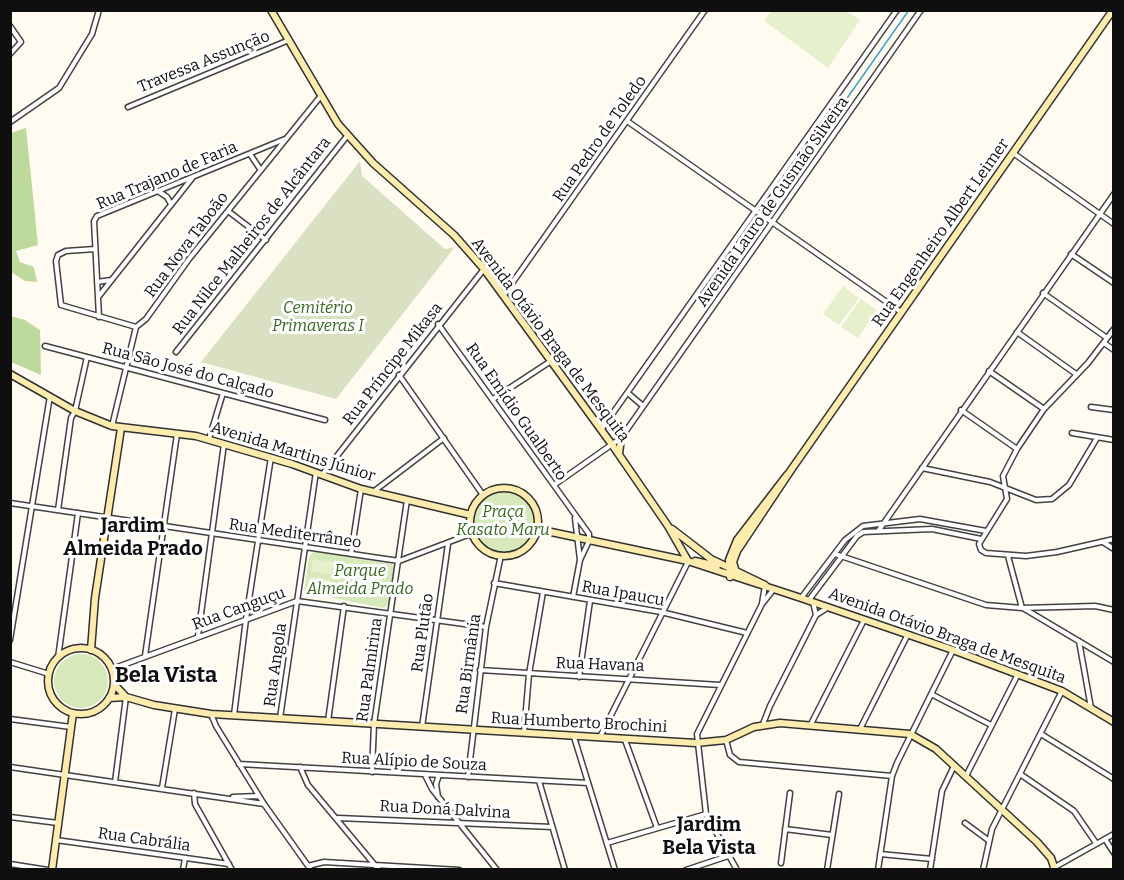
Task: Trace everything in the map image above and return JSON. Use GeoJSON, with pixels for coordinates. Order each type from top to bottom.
{"type":"FeatureCollection","features":[{"type":"Feature","properties":{"kind":"street"},"geometry":{"type":"LineString","coordinates":[[10,122],[59,88],[86,45],[99,10]]}},
{"type":"Feature","properties":{"kind":"street","name":"Avenida Otávio Braga de Mesquita"},"geometry":{"type":"LineString","coordinates":[[271,10],[290,40],[320,97],[347,136],[373,163],[454,235],[484,269],[602,430],[668,526],[688,561],[730,577],[765,586],[908,634],[1018,674],[1062,691],[1113,722]]}},
{"type":"Feature","properties":{"kind":"street","name":"Rua Pedro de Toledo"},"geometry":{"type":"LineString","coordinates":[[503,296],[705,10]]}},
{"type":"Feature","properties":{"kind":"street","name":"Avenida Lauro de Gusmão Silveira"},"geometry":{"type":"LineString","coordinates":[[602,430],[897,10]]}},
{"type":"Feature","properties":{"kind":"street","name":"Avenida Lauro de Gusmão Silveira"},"geometry":{"type":"LineString","coordinates":[[554,485],[613,446],[621,438],[921,10]]}},
{"type":"Feature","properties":{"kind":"street","name":"Rua Engenheiro Albert Leimer"},"geometry":{"type":"LineString","coordinates":[[736,572],[735,556],[791,470],[1113,10]]}},
{"type":"Feature","properties":{"kind":"street"},"geometry":{"type":"LineString","coordinates":[[10,26],[21,42],[10,54]]}},
{"type":"Feature","properties":{"kind":"street","name":"Travessa Assunção"},"geometry":{"type":"LineString","coordinates":[[128,107],[290,40]]}},
{"type":"Feature","properties":{"kind":"street","name":"Rua Nova Taboão"},"geometry":{"type":"LineString","coordinates":[[112,426],[136,327],[146,319],[260,169],[320,97]]}},
{"type":"Feature","properties":{"kind":"street"},"geometry":{"type":"LineString","coordinates":[[627,121],[758,210],[902,313]]}},
{"type":"Feature","properties":{"kind":"street","name":"Rua Nilce Malheiros de Alcântara"},"geometry":{"type":"LineString","coordinates":[[176,352],[347,136]]}},
{"type":"Feature","properties":{"kind":"street","name":"Rua Trajano de Faria"},"geometry":{"type":"LineString","coordinates":[[95,249],[94,221],[99,214],[286,138]]}},
{"type":"Feature","properties":{"kind":"street"},"geometry":{"type":"LineString","coordinates":[[1013,153],[1113,224]]}},
{"type":"Feature","properties":{"kind":"street","name":"Rua Trajano de Faria"},"geometry":{"type":"LineString","coordinates":[[250,154],[260,169]]}},
{"type":"Feature","properties":{"kind":"street"},"geometry":{"type":"LineString","coordinates":[[98,297],[193,177]]}},
{"type":"Feature","properties":{"kind":"street"},"geometry":{"type":"LineString","coordinates":[[158,191],[167,197],[171,205]]}},
{"type":"Feature","properties":{"kind":"street"},"geometry":{"type":"LineString","coordinates":[[879,530],[882,522],[1113,194]]}},
{"type":"Feature","properties":{"kind":"street"},"geometry":{"type":"LineString","coordinates":[[228,211],[266,240]]}},
{"type":"Feature","properties":{"kind":"street"},"geometry":{"type":"LineString","coordinates":[[99,317],[95,249],[60,252],[56,261],[61,305],[99,317],[136,327]]}},
{"type":"Feature","properties":{"kind":"street"},"geometry":{"type":"LineString","coordinates":[[1071,254],[1113,284]]}},
{"type":"Feature","properties":{"kind":"street","name":"Rua Príncipe Mikasa"},"geometry":{"type":"LineString","coordinates":[[319,474],[484,269]]}},
{"type":"Feature","properties":{"kind":"street"},"geometry":{"type":"LineString","coordinates":[[97,282],[112,280]]}},
{"type":"Feature","properties":{"kind":"street"},"geometry":{"type":"LineString","coordinates":[[497,287],[514,281]]}},
{"type":"Feature","properties":{"kind":"street"},"geometry":{"type":"LineString","coordinates":[[1043,293],[1107,338]]}},
{"type":"Feature","properties":{"kind":"street","name":"Rua Emídio Gualberto"},"geometry":{"type":"LineString","coordinates":[[438,324],[589,534],[589,541],[580,560]]}},
{"type":"Feature","properties":{"kind":"street"},"geometry":{"type":"LineString","coordinates":[[1113,328],[1104,343],[1044,409],[1017,449],[1004,472],[1007,499],[981,539],[981,550],[1008,556],[1057,552],[1113,539]]}},
{"type":"Feature","properties":{"kind":"street"},"geometry":{"type":"LineString","coordinates":[[1017,332],[1076,374]]}},
{"type":"Feature","properties":{"kind":"street"},"geometry":{"type":"LineString","coordinates":[[1104,343],[1113,350]]}},
{"type":"Feature","properties":{"kind":"street","name":"Rua São José do Calçado"},"geometry":{"type":"LineString","coordinates":[[45,346],[325,420]]}},
{"type":"Feature","properties":{"kind":"street"},"geometry":{"type":"LineString","coordinates":[[58,510],[71,418],[75,411],[87,357]]}},
{"type":"Feature","properties":{"kind":"street"},"geometry":{"type":"LineString","coordinates":[[493,399],[550,361]]}},
{"type":"Feature","properties":{"kind":"street"},"geometry":{"type":"LineString","coordinates":[[989,371],[1044,409]]}},
{"type":"Feature","properties":{"kind":"street","name":"Avenida Martins Júnior"},"geometry":{"type":"LineString","coordinates":[[10,374],[75,411],[112,426],[209,439],[271,457],[361,489],[471,515]]}},
{"type":"Feature","properties":{"kind":"street"},"geometry":{"type":"LineString","coordinates":[[399,375],[483,495]]}},
{"type":"Feature","properties":{"kind":"street"},"geometry":{"type":"LineString","coordinates":[[209,439],[223,393]]}},
{"type":"Feature","properties":{"kind":"street"},"geometry":{"type":"LineString","coordinates":[[629,393],[643,406]]}},
{"type":"Feature","properties":{"kind":"street"},"geometry":{"type":"LineString","coordinates":[[10,640],[50,396]]}},
{"type":"Feature","properties":{"kind":"street"},"geometry":{"type":"LineString","coordinates":[[1091,407],[1113,410]]}},
{"type":"Feature","properties":{"kind":"street"},"geometry":{"type":"LineString","coordinates":[[961,410],[1017,449]]}},
{"type":"Feature","properties":{"kind":"street"},"geometry":{"type":"LineString","coordinates":[[596,422],[610,420]]}},
{"type":"Feature","properties":{"kind":"street"},"geometry":{"type":"LineString","coordinates":[[91,650],[92,620],[121,428]]}},
{"type":"Feature","properties":{"kind":"street"},"geometry":{"type":"LineString","coordinates":[[1072,433],[1113,440]]}},
{"type":"Feature","properties":{"kind":"street"},"geometry":{"type":"LineString","coordinates":[[145,656],[177,434]]}},
{"type":"Feature","properties":{"kind":"street"},"geometry":{"type":"LineString","coordinates":[[372,492],[444,438]]}},
{"type":"Feature","properties":{"kind":"street"},"geometry":{"type":"LineString","coordinates":[[619,455],[621,438]]}},
{"type":"Feature","properties":{"kind":"street"},"geometry":{"type":"LineString","coordinates":[[922,468],[1005,487],[1036,500],[1058,496],[1074,478],[1097,438]]}},
{"type":"Feature","properties":{"kind":"street"},"geometry":{"type":"LineString","coordinates":[[198,637],[224,444]]}},
{"type":"Feature","properties":{"kind":"street"},"geometry":{"type":"LineString","coordinates":[[234,715],[257,541],[271,457]]}},
{"type":"Feature","properties":{"kind":"street","name":"Rua Engenheiro Albert Leimer"},"geometry":{"type":"LineString","coordinates":[[728,569],[731,553],[737,540],[791,470]]}},
{"type":"Feature","properties":{"kind":"street","name":"Rua Angola"},"geometry":{"type":"LineString","coordinates":[[280,718],[304,547],[319,474]]}},
{"type":"Feature","properties":{"kind":"street"},"geometry":{"type":"LineString","coordinates":[[502,488],[516,490],[525,495],[537,512],[537,529],[527,546],[516,553],[501,555],[486,550],[472,533],[471,515],[483,495],[502,488]]}},
{"type":"Feature","properties":{"kind":"street"},"geometry":{"type":"LineString","coordinates":[[351,554],[361,489]]}},
{"type":"Feature","properties":{"kind":"street","name":"Rua Palmirina"},"geometry":{"type":"LineString","coordinates":[[372,772],[374,724],[407,500]]}},
{"type":"Feature","properties":{"kind":"street","name":"Rua Mediterrâneo"},"geometry":{"type":"LineString","coordinates":[[10,503],[399,561]]}},
{"type":"Feature","properties":{"kind":"street"},"geometry":{"type":"LineString","coordinates":[[58,658],[71,650],[91,650],[103,657],[112,669],[114,684],[109,698],[94,712],[73,713],[59,705],[52,696],[49,674],[58,658],[78,513]]}},
{"type":"Feature","properties":{"kind":"street","name":"Rua Emídio Gualberto"},"geometry":{"type":"LineString","coordinates":[[573,597],[580,560],[574,515]]}},
{"type":"Feature","properties":{"kind":"street"},"geometry":{"type":"LineString","coordinates":[[801,598],[858,528],[882,522],[933,520],[986,531]]}},
{"type":"Feature","properties":{"kind":"street","name":"Avenida Otávio Braga de Mesquita"},"geometry":{"type":"LineString","coordinates":[[668,526],[716,564],[765,586]]}},
{"type":"Feature","properties":{"kind":"street"},"geometry":{"type":"LineString","coordinates":[[537,529],[688,561],[716,564],[737,540]]}},
{"type":"Feature","properties":{"kind":"street"},"geometry":{"type":"LineString","coordinates":[[816,615],[811,601],[841,556],[860,533],[879,530],[932,529],[981,539]]}},
{"type":"Feature","properties":{"kind":"street"},"geometry":{"type":"LineString","coordinates":[[399,561],[472,533]]}},
{"type":"Feature","properties":{"kind":"street"},"geometry":{"type":"LineString","coordinates":[[1102,541],[1113,549]]}},
{"type":"Feature","properties":{"kind":"street","name":"Rua Plutão"},"geometry":{"type":"LineString","coordinates":[[422,727],[448,543]]}},
{"type":"Feature","properties":{"kind":"street"},"geometry":{"type":"LineString","coordinates":[[835,554],[977,602],[1022,608],[1095,606],[1113,610]]}},
{"type":"Feature","properties":{"kind":"street","name":"Rua Birmânia"},"geometry":{"type":"LineString","coordinates":[[468,777],[486,627],[501,555]]}},
{"type":"Feature","properties":{"kind":"street"},"geometry":{"type":"LineString","coordinates":[[1008,556],[1022,608],[1113,662]]}},
{"type":"Feature","properties":{"kind":"street"},"geometry":{"type":"LineString","coordinates":[[599,738],[688,561]]}},
{"type":"Feature","properties":{"kind":"street"},"geometry":{"type":"LineString","coordinates":[[728,569],[730,577]]}},
{"type":"Feature","properties":{"kind":"street","name":"Rua Ipaucu"},"geometry":{"type":"LineString","coordinates":[[494,583],[661,612],[747,633]]}},
{"type":"Feature","properties":{"kind":"street"},"geometry":{"type":"LineString","coordinates":[[762,604],[765,586]]}},
{"type":"Feature","properties":{"kind":"street"},"geometry":{"type":"LineString","coordinates":[[737,870],[706,814],[696,743],[699,727],[720,684],[762,604],[774,589]]}},
{"type":"Feature","properties":{"kind":"street"},"geometry":{"type":"LineString","coordinates":[[524,734],[529,674],[543,592]]}},
{"type":"Feature","properties":{"kind":"street","name":"Rua Canguçu"},"geometry":{"type":"LineString","coordinates":[[112,669],[297,601],[486,627]]}},
{"type":"Feature","properties":{"kind":"street"},"geometry":{"type":"LineString","coordinates":[[579,677],[590,601]]}},
{"type":"Feature","properties":{"kind":"street"},"geometry":{"type":"LineString","coordinates":[[328,721],[344,606]]}},
{"type":"Feature","properties":{"kind":"street"},"geometry":{"type":"LineString","coordinates":[[763,724],[816,615],[828,607]]}},
{"type":"Feature","properties":{"kind":"street"},"geometry":{"type":"LineString","coordinates":[[810,726],[865,620]]}},
{"type":"Feature","properties":{"kind":"street"},"geometry":{"type":"LineString","coordinates":[[860,729],[908,634]]}},
{"type":"Feature","properties":{"kind":"street"},"geometry":{"type":"LineString","coordinates":[[1079,641],[1091,708]]}},
{"type":"Feature","properties":{"kind":"street"},"geometry":{"type":"LineString","coordinates":[[878,870],[892,776],[953,650]]}},
{"type":"Feature","properties":{"kind":"street"},"geometry":{"type":"LineString","coordinates":[[10,662],[49,674]]}},
{"type":"Feature","properties":{"kind":"street","name":"Rua Havana"},"geometry":{"type":"LineString","coordinates":[[480,670],[720,684]]}},
{"type":"Feature","properties":{"kind":"street"},"geometry":{"type":"LineString","coordinates":[[966,776],[1018,674]]}},
{"type":"Feature","properties":{"kind":"street"},"geometry":{"type":"LineString","coordinates":[[114,684],[126,697],[115,782]]}},
{"type":"Feature","properties":{"kind":"street"},"geometry":{"type":"LineString","coordinates":[[983,870],[988,840],[1062,691]]}},
{"type":"Feature","properties":{"kind":"street"},"geometry":{"type":"LineString","coordinates":[[931,694],[991,725]]}},
{"type":"Feature","properties":{"kind":"street","name":"Rua Humberto Brochini"},"geometry":{"type":"LineString","coordinates":[[109,698],[126,697],[175,709],[214,714],[625,740],[696,743],[726,740],[763,724],[860,729],[910,735],[936,749],[1002,809],[1045,850],[1055,868]]}},
{"type":"Feature","properties":{"kind":"street"},"geometry":{"type":"LineString","coordinates":[[162,788],[175,709]]}},
{"type":"Feature","properties":{"kind":"street"},"geometry":{"type":"LineString","coordinates":[[10,864],[50,870],[57,840],[73,713]]}},
{"type":"Feature","properties":{"kind":"street"},"geometry":{"type":"LineString","coordinates":[[214,714],[216,726],[238,764],[309,868],[324,862],[459,870]]}},
{"type":"Feature","properties":{"kind":"street"},"geometry":{"type":"LineString","coordinates":[[10,718],[71,728]]}},
{"type":"Feature","properties":{"kind":"street"},"geometry":{"type":"LineString","coordinates":[[1041,734],[1113,779]]}},
{"type":"Feature","properties":{"kind":"street"},"geometry":{"type":"LineString","coordinates":[[574,737],[615,870]]}},
{"type":"Feature","properties":{"kind":"street"},"geometry":{"type":"LineString","coordinates":[[625,740],[657,828]]}},
{"type":"Feature","properties":{"kind":"street"},"geometry":{"type":"LineString","coordinates":[[726,740],[730,755],[739,762],[892,776]]}},
{"type":"Feature","properties":{"kind":"street","name":"Rua Alípio de Souza"},"geometry":{"type":"LineString","coordinates":[[238,764],[588,783]]}},
{"type":"Feature","properties":{"kind":"street"},"geometry":{"type":"LineString","coordinates":[[930,870],[942,791],[954,765]]}},
{"type":"Feature","properties":{"kind":"street"},"geometry":{"type":"LineString","coordinates":[[10,767],[264,804]]}},
{"type":"Feature","properties":{"kind":"street"},"geometry":{"type":"LineString","coordinates":[[300,767],[308,785],[338,818],[379,870]]}},
{"type":"Feature","properties":{"kind":"street"},"geometry":{"type":"LineString","coordinates":[[1020,774],[1074,811],[1096,843]]}},
{"type":"Feature","properties":{"kind":"street"},"geometry":{"type":"LineString","coordinates":[[425,775],[438,797],[497,870]]}},
{"type":"Feature","properties":{"kind":"street"},"geometry":{"type":"LineString","coordinates":[[438,797],[436,784],[439,775]]}},
{"type":"Feature","properties":{"kind":"street"},"geometry":{"type":"LineString","coordinates":[[539,781],[565,870]]}},
{"type":"Feature","properties":{"kind":"street"},"geometry":{"type":"LineString","coordinates":[[194,793],[195,804],[232,870]]}},
{"type":"Feature","properties":{"kind":"street"},"geometry":{"type":"LineString","coordinates":[[781,863],[790,793]]}},
{"type":"Feature","properties":{"kind":"street"},"geometry":{"type":"LineString","coordinates":[[827,870],[839,794]]}},
{"type":"Feature","properties":{"kind":"street"},"geometry":{"type":"LineString","coordinates":[[226,798],[258,796]]}},
{"type":"Feature","properties":{"kind":"street"},"geometry":{"type":"LineString","coordinates":[[607,843],[706,814]]}},
{"type":"Feature","properties":{"kind":"street"},"geometry":{"type":"LineString","coordinates":[[10,817],[59,823]]}},
{"type":"Feature","properties":{"kind":"street","name":"Rua Doná Dalvina"},"geometry":{"type":"LineString","coordinates":[[338,818],[552,827]]}},
{"type":"Feature","properties":{"kind":"street"},"geometry":{"type":"LineString","coordinates":[[965,823],[988,840]]}},
{"type":"Feature","properties":{"kind":"street"},"geometry":{"type":"LineString","coordinates":[[785,829],[832,836]]}},
{"type":"Feature","properties":{"kind":"street"},"geometry":{"type":"LineString","coordinates":[[1055,868],[1113,834]]}},
{"type":"Feature","properties":{"kind":"street"},"geometry":{"type":"LineString","coordinates":[[1105,839],[1113,853]]}},
{"type":"Feature","properties":{"kind":"street","name":"Rua Cabrália"},"geometry":{"type":"LineString","coordinates":[[57,840],[229,864]]}},
{"type":"Feature","properties":{"kind":"street"},"geometry":{"type":"LineString","coordinates":[[880,854],[932,859]]}},
{"type":"Feature","properties":{"kind":"street"},"geometry":{"type":"LineString","coordinates":[[686,870],[728,856]]}},
{"type":"Feature","properties":{"kind":"street"},"geometry":{"type":"LineString","coordinates":[[183,870],[185,858]]}},
{"type":"Feature","properties":{"kind":"green space"},"geometry":{"type":"Polygon","coordinates":[[[771,11],[846,11],[860,20],[828,68],[764,21],[771,11]]]}},
{"type":"Feature","properties":{"kind":"green space"},"geometry":{"type":"Polygon","coordinates":[[[26,128],[38,245],[16,251],[20,262],[34,267],[37,282],[25,281],[11,272],[11,133],[26,128]]]}},
{"type":"Feature","properties":{"kind":"green space","name":"Cemitério Primaveras I"},"geometry":{"type":"Polygon","coordinates":[[[360,161],[362,176],[445,249],[455,247],[336,399],[201,362],[360,161]]]}},
{"type":"Feature","properties":{"kind":"green space"},"geometry":{"type":"Polygon","coordinates":[[[843,286],[859,298],[839,325],[823,314],[843,286]]]}},
{"type":"Feature","properties":{"kind":"green space"},"geometry":{"type":"Polygon","coordinates":[[[861,299],[877,310],[858,338],[841,327],[861,299]]]}},
{"type":"Feature","properties":{"kind":"green space"},"geometry":{"type":"Polygon","coordinates":[[[11,316],[25,320],[40,330],[41,375],[11,362],[11,316]]]}},
{"type":"Feature","properties":{"kind":"green space","name":"Praça Kasato Maru"},"geometry":{"type":"Polygon","coordinates":[[[504,488],[517,491],[528,498],[535,509],[538,522],[535,535],[528,546],[517,553],[504,556],[491,553],[480,546],[473,535],[470,522],[473,509],[480,498],[491,491],[504,488]]]}},
{"type":"Feature","properties":{"kind":"green space","name":"Parque Almeida Prado"},"geometry":{"type":"Polygon","coordinates":[[[314,551],[392,564],[395,572],[389,605],[382,608],[304,592],[309,557],[314,551]]]}},
{"type":"Feature","properties":{"kind":"green space"},"geometry":{"type":"Polygon","coordinates":[[[313,559],[333,562],[332,574],[311,572],[313,559]]]}},
{"type":"Feature","properties":{"kind":"green space"},"geometry":{"type":"Polygon","coordinates":[[[309,577],[331,580],[329,594],[307,591],[309,577]]]}},
{"type":"Feature","properties":{"kind":"green space"},"geometry":{"type":"Polygon","coordinates":[[[81,654],[91,656],[100,662],[106,671],[108,681],[106,691],[100,700],[91,706],[81,708],[71,706],[62,700],[56,691],[54,681],[56,671],[62,662],[71,656],[81,654]]]}},
{"type":"Feature","properties":{"kind":"waterway"},"geometry":{"type":"LineString","coordinates":[[770,208],[909,10]]}},
{"type":"Feature","properties":{"kind":"waterway"},"geometry":{"type":"LineString","coordinates":[[719,283],[758,227]]}},
{"type":"Feature","properties":{"kind":"district","name":"Jardim Almeida Prado"},"geometry":{"type":"Point","coordinates":[133,538]}},
{"type":"Feature","properties":{"kind":"district","name":"Bela Vista"},"geometry":{"type":"Point","coordinates":[166,676]}},
{"type":"Feature","properties":{"kind":"district","name":"Jardim Bela Vista"},"geometry":{"type":"Point","coordinates":[709,836]}}]}
